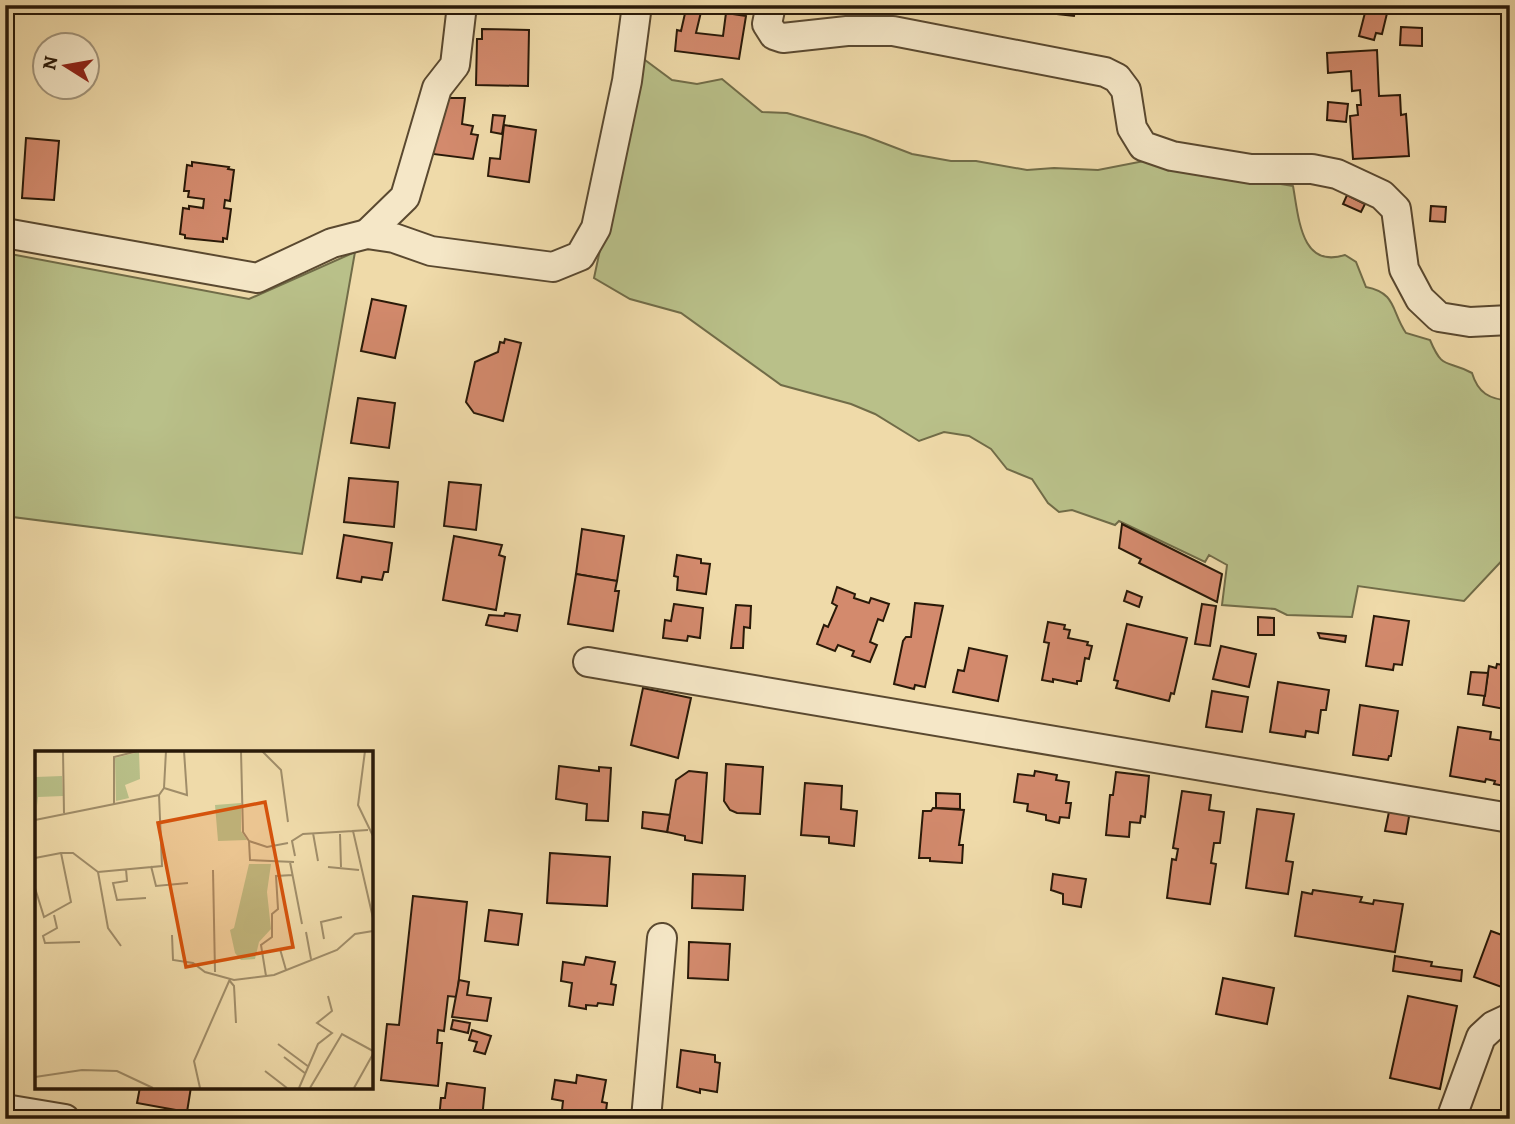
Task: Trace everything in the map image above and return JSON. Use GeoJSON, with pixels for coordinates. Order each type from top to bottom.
{"type":"FeatureCollection","features":[{"type":"Feature","properties":{"kind":"street"},"geometry":{"type":"LineString","coordinates":[[367,234],[405,197],[437,88],[455,65],[462,5]]}},
{"type":"Feature","properties":{"kind":"street"},"geometry":{"type":"LineString","coordinates":[[5,233],[257,278],[332,243],[367,234],[431,251],[553,267],[580,256],[596,228],[627,81],[637,5]]}},
{"type":"Feature","properties":{"kind":"street"},"geometry":{"type":"LineString","coordinates":[[771,5],[767,24],[774,35],[783,38],[847,31],[893,31],[1105,72],[1117,78],[1126,90],[1132,128],[1143,146],[1172,156],[1251,169],[1312,169],[1337,174],[1382,195],[1396,209],[1404,269],[1420,299],[1439,317],[1470,321],[1510,320]]}},
{"type":"Feature","properties":{"kind":"street"},"geometry":{"type":"LineString","coordinates":[[588,662],[1510,818]]}},
{"type":"Feature","properties":{"kind":"street"},"geometry":{"type":"LineString","coordinates":[[646,1119],[662,938]]}},
{"type":"Feature","properties":{"kind":"street"},"geometry":{"type":"LineString","coordinates":[[1451,1119],[1481,1037],[1493,1026],[1509,1018]]}},
{"type":"Feature","properties":{"kind":"street"},"geometry":{"type":"LineString","coordinates":[[1466,1119],[1509,1018]]}},
{"type":"Feature","properties":{"kind":"street"},"geometry":{"type":"LineString","coordinates":[[5,1109],[65,1119]]}},
{"type":"Feature","properties":{"kind":"green space"},"geometry":{"type":"Polygon","coordinates":[[[641,57],[672,80],[697,84],[722,79],[762,112],[787,113],[865,136],[912,154],[1027,170],[1098,170],[1144,161],[1293,186],[1300,226],[1311,248],[1319,255],[1345,255],[1356,262],[1366,287],[1388,298],[1406,333],[1430,340],[1442,360],[1472,373],[1485,394],[1510,401],[1510,552],[1464,601],[1358,586],[1352,617],[1287,615],[1275,609],[1222,605],[1227,565],[1209,555],[1205,562],[1119,521],[1115,525],[1072,510],[1059,512],[1048,503],[1032,479],[1007,469],[991,449],[969,436],[944,432],[919,441],[875,414],[851,404],[781,385],[681,313],[630,299],[594,278],[641,57]]]}},
{"type":"Feature","properties":{"kind":"green space"},"geometry":{"type":"Polygon","coordinates":[[[355,252],[302,554],[5,516],[5,253],[249,299],[355,252]]]}},
{"type":"Feature","properties":{"kind":"building"},"geometry":{"type":"Polygon","coordinates":[[[422,5],[453,5],[453,8],[422,12],[422,5]]]}},
{"type":"Feature","properties":{"kind":"building"},"geometry":{"type":"Polygon","coordinates":[[[1039,5],[1076,5],[1074,16],[1039,12],[1039,5]]]}},
{"type":"Feature","properties":{"kind":"building"},"geometry":{"type":"Polygon","coordinates":[[[1367,5],[1389,5],[1382,34],[1376,33],[1374,40],[1359,36],[1367,5]]]}},
{"type":"Feature","properties":{"kind":"building"},"geometry":{"type":"Polygon","coordinates":[[[686,9],[701,12],[696,33],[723,36],[726,13],[746,16],[739,59],[675,51],[677,30],[681,31],[686,9]]]}},
{"type":"Feature","properties":{"kind":"building"},"geometry":{"type":"Polygon","coordinates":[[[1401,27],[1422,28],[1422,46],[1400,45],[1401,27]]]}},
{"type":"Feature","properties":{"kind":"building"},"geometry":{"type":"Polygon","coordinates":[[[482,29],[529,30],[528,86],[476,85],[477,39],[482,39],[482,29]]]}},
{"type":"Feature","properties":{"kind":"building"},"geometry":{"type":"Polygon","coordinates":[[[1377,50],[1379,96],[1400,95],[1401,115],[1406,114],[1409,156],[1353,159],[1350,116],[1358,115],[1357,105],[1361,105],[1360,90],[1352,91],[1351,71],[1328,73],[1327,53],[1377,50]]]}},
{"type":"Feature","properties":{"kind":"building"},"geometry":{"type":"Polygon","coordinates":[[[442,98],[465,98],[462,124],[473,126],[471,134],[478,135],[473,159],[433,154],[442,98]]]}},
{"type":"Feature","properties":{"kind":"building"},"geometry":{"type":"Polygon","coordinates":[[[1328,102],[1348,104],[1346,122],[1327,120],[1328,102]]]}},
{"type":"Feature","properties":{"kind":"building"},"geometry":{"type":"Polygon","coordinates":[[[493,115],[505,116],[502,134],[491,132],[493,115]]]}},
{"type":"Feature","properties":{"kind":"building"},"geometry":{"type":"Polygon","coordinates":[[[504,125],[536,130],[529,182],[488,176],[490,158],[500,159],[504,125]]]}},
{"type":"Feature","properties":{"kind":"building"},"geometry":{"type":"Polygon","coordinates":[[[26,138],[59,141],[54,200],[22,198],[26,138]]]}},
{"type":"Feature","properties":{"kind":"building"},"geometry":{"type":"Polygon","coordinates":[[[192,162],[234,170],[230,201],[225,200],[224,208],[231,209],[227,239],[223,238],[223,242],[185,238],[185,235],[180,234],[183,208],[203,208],[204,199],[188,197],[189,191],[184,191],[187,165],[192,166],[192,162]]]}},
{"type":"Feature","properties":{"kind":"building"},"geometry":{"type":"Polygon","coordinates":[[[1347,195],[1365,204],[1361,212],[1343,204],[1347,195]]]}},
{"type":"Feature","properties":{"kind":"building"},"geometry":{"type":"Polygon","coordinates":[[[1431,206],[1446,207],[1445,222],[1430,221],[1431,206]]]}},
{"type":"Feature","properties":{"kind":"building"},"geometry":{"type":"Polygon","coordinates":[[[372,299],[406,306],[395,358],[361,351],[372,299]]]}},
{"type":"Feature","properties":{"kind":"building"},"geometry":{"type":"Polygon","coordinates":[[[505,339],[521,343],[503,421],[474,413],[466,402],[475,362],[498,352],[500,342],[504,343],[505,339]]]}},
{"type":"Feature","properties":{"kind":"building"},"geometry":{"type":"Polygon","coordinates":[[[358,398],[395,403],[389,448],[351,443],[358,398]]]}},
{"type":"Feature","properties":{"kind":"building"},"geometry":{"type":"Polygon","coordinates":[[[349,478],[398,482],[394,527],[344,522],[349,478]]]}},
{"type":"Feature","properties":{"kind":"building"},"geometry":{"type":"Polygon","coordinates":[[[449,482],[481,485],[476,530],[444,526],[449,482]]]}},
{"type":"Feature","properties":{"kind":"building"},"geometry":{"type":"Polygon","coordinates":[[[1122,524],[1222,574],[1217,602],[1139,563],[1141,559],[1119,548],[1122,524]]]}},
{"type":"Feature","properties":{"kind":"building"},"geometry":{"type":"Polygon","coordinates":[[[582,529],[624,536],[617,581],[576,574],[582,529]]]}},
{"type":"Feature","properties":{"kind":"building"},"geometry":{"type":"Polygon","coordinates":[[[344,535],[392,543],[388,572],[384,572],[382,580],[362,577],[361,582],[337,578],[344,535]]]}},
{"type":"Feature","properties":{"kind":"building"},"geometry":{"type":"Polygon","coordinates":[[[454,536],[502,545],[499,555],[505,557],[496,610],[443,600],[454,536]]]}},
{"type":"Feature","properties":{"kind":"building"},"geometry":{"type":"Polygon","coordinates":[[[677,555],[701,559],[701,563],[710,564],[706,594],[677,590],[678,577],[674,576],[677,555]]]}},
{"type":"Feature","properties":{"kind":"building"},"geometry":{"type":"Polygon","coordinates":[[[576,574],[617,581],[615,591],[619,591],[613,631],[568,624],[576,574]]]}},
{"type":"Feature","properties":{"kind":"building"},"geometry":{"type":"Polygon","coordinates":[[[837,587],[855,594],[854,598],[869,603],[871,598],[889,604],[883,621],[878,619],[870,642],[877,645],[870,662],[852,656],[854,651],[838,645],[835,651],[817,644],[824,625],[828,627],[837,606],[832,603],[837,587]]]}},
{"type":"Feature","properties":{"kind":"building"},"geometry":{"type":"Polygon","coordinates":[[[1127,591],[1142,597],[1139,607],[1124,601],[1127,591]]]}},
{"type":"Feature","properties":{"kind":"building"},"geometry":{"type":"Polygon","coordinates":[[[915,603],[943,606],[925,687],[915,685],[914,689],[894,684],[903,641],[906,637],[911,637],[915,603]]]}},
{"type":"Feature","properties":{"kind":"building"},"geometry":{"type":"Polygon","coordinates":[[[674,604],[703,608],[700,638],[688,636],[687,641],[663,638],[665,620],[671,621],[674,604]]]}},
{"type":"Feature","properties":{"kind":"building"},"geometry":{"type":"Polygon","coordinates":[[[1202,604],[1216,606],[1210,646],[1195,644],[1202,604]]]}},
{"type":"Feature","properties":{"kind":"building"},"geometry":{"type":"Polygon","coordinates":[[[736,605],[751,606],[750,628],[744,627],[743,648],[731,648],[736,605]]]}},
{"type":"Feature","properties":{"kind":"building"},"geometry":{"type":"Polygon","coordinates":[[[505,613],[520,615],[517,631],[486,625],[489,615],[504,616],[505,613]]]}},
{"type":"Feature","properties":{"kind":"building"},"geometry":{"type":"Polygon","coordinates":[[[1374,616],[1409,621],[1402,665],[1394,664],[1393,670],[1366,666],[1374,616]]]}},
{"type":"Feature","properties":{"kind":"building"},"geometry":{"type":"Polygon","coordinates":[[[1258,617],[1274,618],[1274,635],[1258,635],[1258,617]]]}},
{"type":"Feature","properties":{"kind":"building"},"geometry":{"type":"Polygon","coordinates":[[[1048,622],[1065,625],[1064,629],[1070,630],[1068,638],[1088,642],[1087,645],[1092,646],[1089,659],[1085,658],[1081,681],[1077,681],[1077,684],[1053,679],[1053,682],[1042,680],[1049,643],[1044,642],[1048,622]]]}},
{"type":"Feature","properties":{"kind":"building"},"geometry":{"type":"Polygon","coordinates":[[[1127,624],[1187,638],[1174,694],[1171,693],[1169,701],[1116,688],[1118,681],[1114,680],[1127,624]]]}},
{"type":"Feature","properties":{"kind":"building"},"geometry":{"type":"Polygon","coordinates":[[[1318,633],[1346,636],[1345,642],[1320,638],[1318,633]]]}},
{"type":"Feature","properties":{"kind":"building"},"geometry":{"type":"Polygon","coordinates":[[[1221,646],[1256,654],[1249,687],[1213,679],[1221,646]]]}},
{"type":"Feature","properties":{"kind":"building"},"geometry":{"type":"Polygon","coordinates":[[[969,648],[1007,656],[998,701],[953,692],[958,670],[964,671],[969,648]]]}},
{"type":"Feature","properties":{"kind":"building"},"geometry":{"type":"Polygon","coordinates":[[[1497,664],[1510,666],[1510,710],[1483,705],[1489,666],[1496,668],[1497,664]]]}},
{"type":"Feature","properties":{"kind":"building"},"geometry":{"type":"Polygon","coordinates":[[[1471,672],[1488,673],[1485,696],[1468,694],[1471,672]]]}},
{"type":"Feature","properties":{"kind":"building"},"geometry":{"type":"Polygon","coordinates":[[[1278,682],[1329,690],[1326,710],[1321,710],[1318,733],[1306,731],[1305,737],[1270,732],[1278,682]]]}},
{"type":"Feature","properties":{"kind":"building"},"geometry":{"type":"Polygon","coordinates":[[[643,688],[691,698],[678,758],[631,745],[643,688]]]}},
{"type":"Feature","properties":{"kind":"building"},"geometry":{"type":"Polygon","coordinates":[[[1212,691],[1248,697],[1242,732],[1206,727],[1212,691]]]}},
{"type":"Feature","properties":{"kind":"building"},"geometry":{"type":"Polygon","coordinates":[[[1360,705],[1398,711],[1391,756],[1388,760],[1353,755],[1360,705]]]}},
{"type":"Feature","properties":{"kind":"building"},"geometry":{"type":"Polygon","coordinates":[[[1458,727],[1491,732],[1490,739],[1504,741],[1505,737],[1510,737],[1510,787],[1494,784],[1495,781],[1486,779],[1485,782],[1450,776],[1458,727]]]}},
{"type":"Feature","properties":{"kind":"building"},"geometry":{"type":"Polygon","coordinates":[[[726,764],[763,767],[760,814],[730,810],[724,801],[726,764]]]}},
{"type":"Feature","properties":{"kind":"building"},"geometry":{"type":"Polygon","coordinates":[[[559,766],[599,771],[599,767],[611,768],[608,821],[586,820],[587,804],[556,799],[559,766]]]}},
{"type":"Feature","properties":{"kind":"building"},"geometry":{"type":"Polygon","coordinates":[[[689,771],[707,773],[702,843],[685,840],[685,836],[667,832],[676,780],[689,771]]]}},
{"type":"Feature","properties":{"kind":"building"},"geometry":{"type":"Polygon","coordinates":[[[1035,771],[1057,775],[1056,780],[1069,782],[1066,803],[1071,803],[1069,818],[1060,817],[1059,823],[1046,820],[1046,815],[1027,811],[1028,804],[1014,802],[1018,774],[1034,776],[1035,771]]]}},
{"type":"Feature","properties":{"kind":"building"},"geometry":{"type":"Polygon","coordinates":[[[1116,772],[1149,776],[1145,817],[1141,816],[1140,823],[1130,822],[1129,837],[1106,835],[1110,795],[1113,795],[1116,772]]]}},
{"type":"Feature","properties":{"kind":"building"},"geometry":{"type":"Polygon","coordinates":[[[805,783],[842,786],[841,809],[857,811],[854,846],[829,843],[829,837],[801,835],[805,783]]]}},
{"type":"Feature","properties":{"kind":"building"},"geometry":{"type":"Polygon","coordinates":[[[1182,791],[1211,795],[1209,810],[1224,812],[1220,843],[1214,843],[1211,863],[1216,864],[1210,904],[1167,898],[1172,859],[1176,860],[1178,849],[1173,848],[1182,791]]]}},
{"type":"Feature","properties":{"kind":"building"},"geometry":{"type":"Polygon","coordinates":[[[936,793],[960,794],[960,809],[936,808],[936,793]]]}},
{"type":"Feature","properties":{"kind":"building"},"geometry":{"type":"Polygon","coordinates":[[[1390,807],[1410,811],[1406,834],[1385,831],[1390,807]]]}},
{"type":"Feature","properties":{"kind":"building"},"geometry":{"type":"Polygon","coordinates":[[[933,808],[964,810],[959,845],[963,845],[962,863],[919,858],[923,811],[931,811],[933,808]]]}},
{"type":"Feature","properties":{"kind":"building"},"geometry":{"type":"Polygon","coordinates":[[[1257,809],[1294,814],[1286,861],[1293,862],[1288,894],[1246,888],[1257,809]]]}},
{"type":"Feature","properties":{"kind":"building"},"geometry":{"type":"Polygon","coordinates":[[[643,812],[670,815],[667,832],[642,828],[643,812]]]}},
{"type":"Feature","properties":{"kind":"building"},"geometry":{"type":"Polygon","coordinates":[[[1510,835],[1510,872],[1502,870],[1510,835]]]}},
{"type":"Feature","properties":{"kind":"building"},"geometry":{"type":"Polygon","coordinates":[[[550,853],[610,857],[607,906],[547,903],[550,853]]]}},
{"type":"Feature","properties":{"kind":"building"},"geometry":{"type":"Polygon","coordinates":[[[693,874],[745,876],[743,910],[692,908],[693,874]]]}},
{"type":"Feature","properties":{"kind":"building"},"geometry":{"type":"Polygon","coordinates":[[[1053,874],[1086,879],[1081,907],[1063,904],[1063,894],[1051,890],[1053,874]]]}},
{"type":"Feature","properties":{"kind":"building"},"geometry":{"type":"Polygon","coordinates":[[[1313,890],[1362,897],[1360,902],[1373,904],[1374,900],[1403,904],[1395,952],[1295,936],[1302,892],[1312,894],[1313,890]]]}},
{"type":"Feature","properties":{"kind":"building"},"geometry":{"type":"Polygon","coordinates":[[[413,896],[467,902],[457,997],[448,996],[444,1031],[438,1030],[437,1043],[442,1043],[438,1086],[381,1080],[387,1024],[399,1025],[413,896]]]}},
{"type":"Feature","properties":{"kind":"building"},"geometry":{"type":"Polygon","coordinates":[[[489,910],[522,914],[518,945],[485,941],[489,910]]]}},
{"type":"Feature","properties":{"kind":"building"},"geometry":{"type":"Polygon","coordinates":[[[1491,931],[1510,938],[1510,990],[1474,977],[1491,931]]]}},
{"type":"Feature","properties":{"kind":"building"},"geometry":{"type":"Polygon","coordinates":[[[689,942],[730,944],[728,980],[688,978],[689,942]]]}},
{"type":"Feature","properties":{"kind":"building"},"geometry":{"type":"Polygon","coordinates":[[[1395,956],[1432,962],[1431,966],[1462,970],[1461,981],[1393,971],[1395,956]]]}},
{"type":"Feature","properties":{"kind":"building"},"geometry":{"type":"Polygon","coordinates":[[[586,957],[615,962],[611,984],[616,985],[613,1005],[598,1003],[597,1006],[586,1005],[586,1009],[569,1006],[572,983],[561,981],[563,962],[584,965],[586,957]]]}},
{"type":"Feature","properties":{"kind":"building"},"geometry":{"type":"Polygon","coordinates":[[[1223,978],[1274,988],[1267,1024],[1216,1014],[1223,978]]]}},
{"type":"Feature","properties":{"kind":"building"},"geometry":{"type":"Polygon","coordinates":[[[459,980],[469,982],[467,995],[491,998],[487,1021],[452,1017],[459,980]]]}},
{"type":"Feature","properties":{"kind":"building"},"geometry":{"type":"Polygon","coordinates":[[[1408,996],[1457,1006],[1440,1089],[1390,1078],[1408,996]]]}},
{"type":"Feature","properties":{"kind":"building"},"geometry":{"type":"Polygon","coordinates":[[[453,1020],[470,1023],[468,1033],[451,1029],[453,1020]]]}},
{"type":"Feature","properties":{"kind":"building"},"geometry":{"type":"Polygon","coordinates":[[[472,1030],[491,1036],[485,1054],[474,1051],[477,1042],[469,1040],[472,1030]]]}},
{"type":"Feature","properties":{"kind":"building"},"geometry":{"type":"Polygon","coordinates":[[[681,1050],[715,1055],[715,1062],[720,1063],[717,1092],[700,1089],[700,1093],[677,1087],[681,1050]]]}},
{"type":"Feature","properties":{"kind":"building"},"geometry":{"type":"Polygon","coordinates":[[[577,1075],[606,1080],[602,1102],[607,1103],[605,1119],[561,1119],[563,1101],[552,1099],[555,1080],[576,1083],[577,1075]]]}},
{"type":"Feature","properties":{"kind":"building"},"geometry":{"type":"Polygon","coordinates":[[[447,1083],[485,1088],[482,1119],[439,1119],[441,1098],[445,1098],[447,1083]]]}},
{"type":"Feature","properties":{"kind":"building"},"geometry":{"type":"Polygon","coordinates":[[[140,1089],[191,1089],[187,1112],[137,1103],[140,1089]]]}}]}
